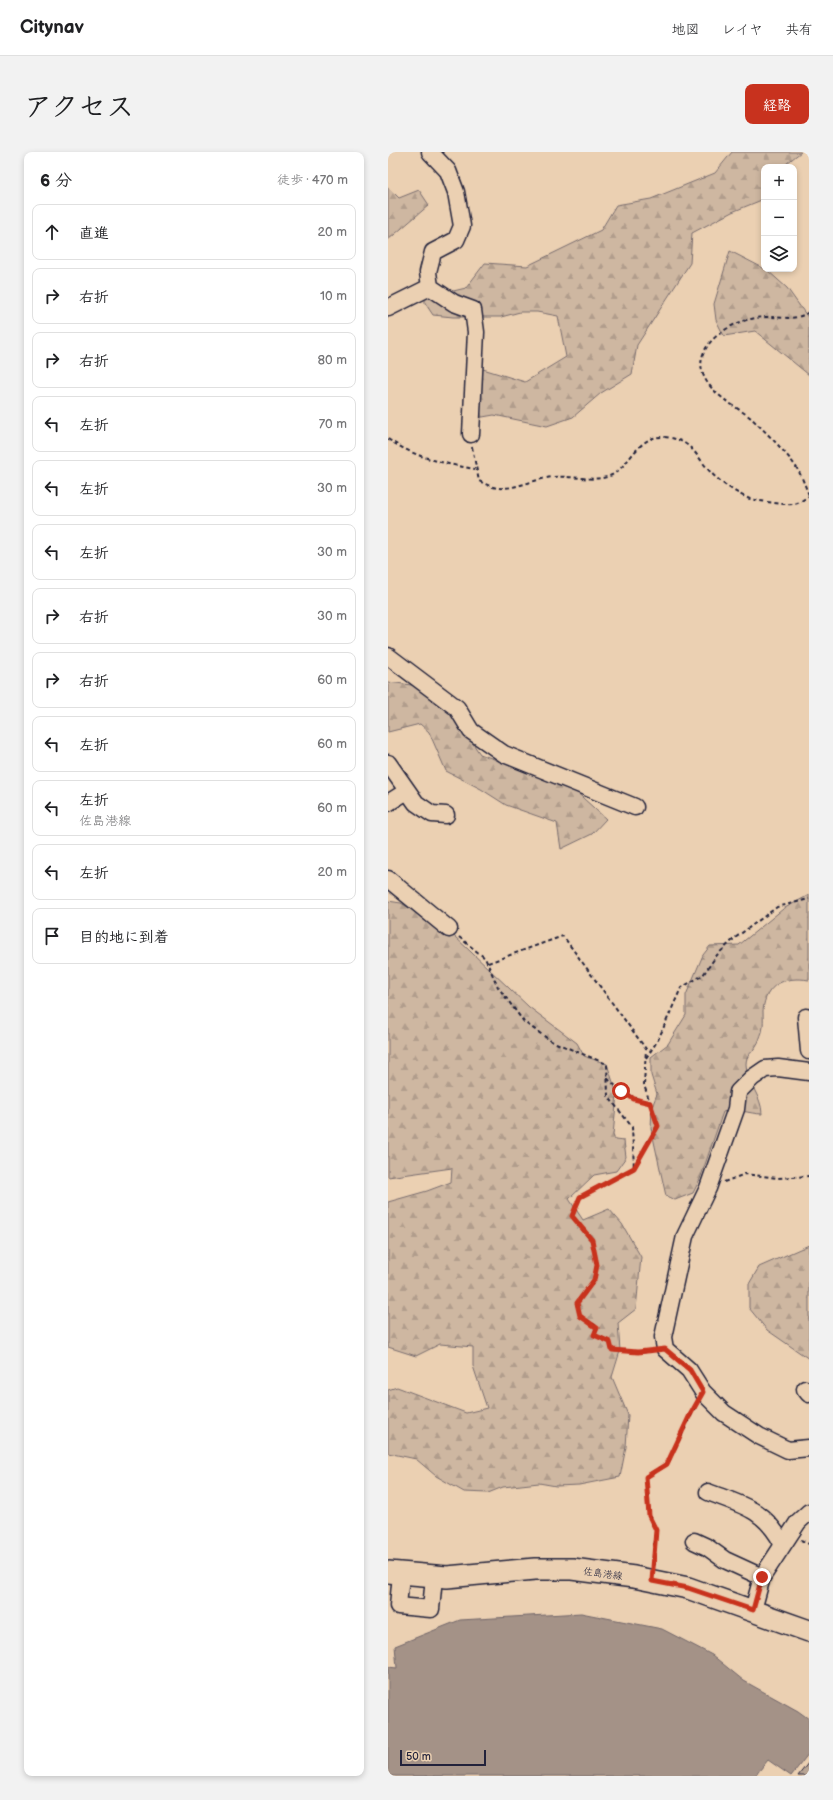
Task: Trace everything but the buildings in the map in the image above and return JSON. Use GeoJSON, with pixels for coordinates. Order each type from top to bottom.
{"type":"FeatureCollection","features":[{"type":"Feature","properties":{"kind":"main road","name":"佐島港線"},"geometry":{"type":"LineString","coordinates":[[395,1573],[434,1577],[535,1569],[572,1569],[688,1588],[809,1631]]}},
{"type":"Feature","properties":{"kind":"street"},"geometry":{"type":"LineString","coordinates":[[430,152],[448,171],[456,192],[462,226],[456,240],[433,252],[428,272],[430,287],[454,303],[473,310],[476,332],[471,434]]}},
{"type":"Feature","properties":{"kind":"street"},"geometry":{"type":"LineString","coordinates":[[388,308],[430,287]]}},
{"type":"Feature","properties":{"kind":"street"},"geometry":{"type":"LineString","coordinates":[[388,656],[457,708],[471,731],[504,754],[635,807]]}},
{"type":"Feature","properties":{"kind":"street"},"geometry":{"type":"LineString","coordinates":[[388,763],[416,803],[432,814],[446,815]]}},
{"type":"Feature","properties":{"kind":"street"},"geometry":{"type":"LineString","coordinates":[[388,803],[407,792]]}},
{"type":"Feature","properties":{"kind":"street"},"geometry":{"type":"LineString","coordinates":[[388,879],[449,929]]}},
{"type":"Feature","properties":{"kind":"street"},"geometry":{"type":"LineString","coordinates":[[806,1017],[809,1051]]}},
{"type":"Feature","properties":{"kind":"street"},"geometry":{"type":"LineString","coordinates":[[809,1072],[778,1068],[765,1069],[752,1078],[738,1092],[736,1109],[708,1188],[685,1236],[663,1337],[665,1349],[690,1370],[703,1392],[724,1413],[758,1436],[788,1450],[809,1448]]}},
{"type":"Feature","properties":{"kind":"street"},"geometry":{"type":"LineString","coordinates":[[708,1492],[748,1507],[769,1522],[782,1543]]}},
{"type":"Feature","properties":{"kind":"street"},"geometry":{"type":"LineString","coordinates":[[753,1610],[762,1577],[782,1543],[798,1522],[809,1512]]}},
{"type":"Feature","properties":{"kind":"street"},"geometry":{"type":"LineString","coordinates":[[694,1541],[707,1547],[725,1560],[762,1577]]}},
{"type":"Feature","properties":{"kind":"street"},"geometry":{"type":"LineString","coordinates":[[395,1573],[398,1606],[431,1609],[434,1577]]}},
{"type":"Feature","properties":{"kind":"path"},"geometry":{"type":"LineString","coordinates":[[471,434],[475,469],[479,481],[492,487],[504,489],[540,478],[556,476],[593,478],[610,476],[622,468],[631,455],[647,440],[662,437],[678,438],[690,446],[718,480],[750,499],[793,504],[809,496],[798,469],[776,443],[751,418],[719,395],[708,384],[700,361],[704,348],[714,336],[737,322],[767,317],[800,318],[809,312]]}},
{"type":"Feature","properties":{"kind":"path"},"geometry":{"type":"LineString","coordinates":[[388,439],[403,449],[452,465],[475,469]]}},
{"type":"Feature","properties":{"kind":"path"},"geometry":{"type":"LineString","coordinates":[[645,1059],[658,1040],[681,988],[703,975],[717,955],[736,938],[777,907],[809,899]]}},
{"type":"Feature","properties":{"kind":"path"},"geometry":{"type":"LineString","coordinates":[[449,929],[486,958],[498,987],[524,1022],[551,1041],[607,1064],[608,1096],[632,1127],[634,1168]]}},
{"type":"Feature","properties":{"kind":"path"},"geometry":{"type":"LineString","coordinates":[[488,963],[563,936],[646,1049],[644,1085],[658,1126],[634,1168],[580,1197],[572,1216],[592,1240],[597,1265],[594,1280],[577,1303],[580,1316],[597,1328],[594,1335],[610,1342],[612,1350],[638,1352],[665,1349]]}},
{"type":"Feature","properties":{"kind":"path"},"geometry":{"type":"LineString","coordinates":[[607,1078],[621,1091],[634,1099],[650,1103]]}},
{"type":"Feature","properties":{"kind":"path"},"geometry":{"type":"LineString","coordinates":[[708,1188],[745,1174],[778,1178],[809,1176]]}},
{"type":"Feature","properties":{"kind":"path"},"geometry":{"type":"LineString","coordinates":[[652,1581],[656,1530],[649,1516],[646,1477],[667,1464],[689,1417],[703,1392]]}},
{"type":"Feature","properties":{"kind":"green space"},"geometry":{"type":"Polygon","coordinates":[[[732,152],[801,152],[786,164],[761,164],[761,200],[732,212],[692,233],[690,263],[637,345],[632,374],[601,393],[573,417],[547,426],[494,415],[477,418],[467,396],[483,369],[525,382],[566,357],[558,316],[537,312],[520,312],[501,317],[453,317],[433,315],[425,303],[425,283],[449,292],[466,288],[485,263],[527,266],[601,230],[616,205],[651,199],[715,173],[732,152]]]}},
{"type":"Feature","properties":{"kind":"green space"},"geometry":{"type":"Polygon","coordinates":[[[388,187],[399,198],[419,190],[429,205],[388,240],[388,187]]]}},
{"type":"Feature","properties":{"kind":"green space"},"geometry":{"type":"Polygon","coordinates":[[[730,251],[761,267],[761,272],[769,272],[787,288],[809,319],[809,375],[755,331],[724,336],[716,320],[714,304],[730,251]]]}},
{"type":"Feature","properties":{"kind":"green space"},"geometry":{"type":"Polygon","coordinates":[[[388,682],[435,688],[480,754],[571,787],[606,819],[592,834],[561,849],[557,823],[506,805],[481,789],[446,771],[429,732],[420,724],[388,732],[388,682]]]}},
{"type":"Feature","properties":{"kind":"green space"},"geometry":{"type":"Polygon","coordinates":[[[809,895],[809,980],[792,979],[784,981],[772,988],[765,1002],[762,1032],[759,1041],[746,1061],[748,1077],[760,1101],[762,1114],[737,1110],[723,1112],[700,1179],[693,1193],[675,1200],[666,1196],[651,1128],[652,1107],[657,1094],[651,1075],[651,1057],[668,1044],[686,1015],[686,995],[703,955],[710,946],[739,945],[783,909],[809,895]]]}},
{"type":"Feature","properties":{"kind":"green space"},"geometry":{"type":"Polygon","coordinates":[[[388,901],[401,903],[452,934],[529,1007],[577,1043],[584,1056],[607,1064],[617,1094],[613,1135],[615,1140],[624,1141],[626,1157],[616,1171],[594,1175],[569,1199],[583,1220],[609,1209],[622,1224],[641,1257],[636,1309],[618,1323],[620,1351],[612,1377],[628,1415],[626,1447],[620,1477],[579,1485],[556,1486],[539,1483],[503,1487],[488,1493],[464,1492],[436,1476],[416,1459],[388,1453],[388,1390],[397,1387],[466,1413],[487,1408],[473,1366],[473,1347],[440,1344],[416,1356],[388,1347],[388,1202],[427,1191],[451,1182],[452,1168],[388,1177],[388,901]]]}},
{"type":"Feature","properties":{"kind":"green space"},"geometry":{"type":"Polygon","coordinates":[[[809,1245],[809,1359],[767,1330],[749,1308],[749,1284],[759,1267],[809,1245]]]}},
{"type":"Feature","properties":{"kind":"shaded area"},"geometry":{"type":"Polygon","coordinates":[[[581,1613],[662,1629],[712,1655],[744,1681],[798,1711],[809,1719],[809,1753],[791,1776],[768,1760],[755,1776],[388,1776],[388,1667],[397,1668],[395,1646],[460,1620],[581,1613]]]}},
{"type":"Feature","properties":{"kind":"route"},"geometry":{"type":"LineString","coordinates":[[621,1091],[634,1099],[650,1103],[658,1126],[643,1155],[634,1168],[580,1197],[572,1216],[592,1240],[597,1265],[594,1280],[577,1303],[580,1316],[597,1328],[594,1335],[610,1342],[612,1350],[638,1352],[665,1349],[690,1370],[703,1392],[689,1417],[667,1464],[646,1477],[649,1516],[656,1530],[652,1581],[688,1588],[753,1610],[762,1577]]}}]}
